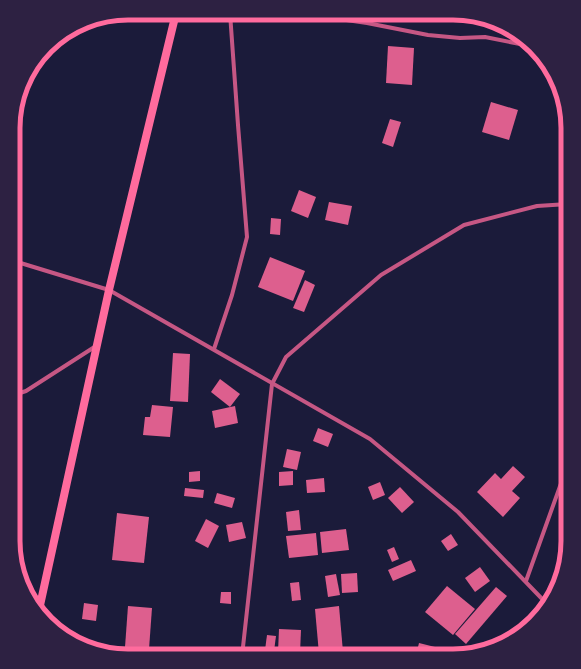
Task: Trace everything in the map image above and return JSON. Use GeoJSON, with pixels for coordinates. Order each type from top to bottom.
{"type":"FeatureCollection","features":[{"type":"Feature","properties":{"kind":"main road"},"geometry":{"type":"LineString","coordinates":[[40,604],[97,345],[174,20]]}},
{"type":"Feature","properties":{"kind":"street"},"geometry":{"type":"LineString","coordinates":[[214,349],[232,296],[247,237],[230,20]]}},
{"type":"Feature","properties":{"kind":"street"},"geometry":{"type":"LineString","coordinates":[[342,20],[428,36],[460,38],[485,37],[520,44]]}},
{"type":"Feature","properties":{"kind":"street"},"geometry":{"type":"LineString","coordinates":[[243,649],[272,384],[286,357],[381,275],[464,225],[537,206],[561,204]]}},
{"type":"Feature","properties":{"kind":"street"},"geometry":{"type":"LineString","coordinates":[[20,264],[110,290],[370,439],[458,512],[544,600]]}},
{"type":"Feature","properties":{"kind":"street"},"geometry":{"type":"LineString","coordinates":[[20,392],[26,391],[56,370],[97,345]]}},
{"type":"Feature","properties":{"kind":"street"},"geometry":{"type":"LineString","coordinates":[[526,581],[561,484]]}},
{"type":"Feature","properties":{"kind":"building"},"geometry":{"type":"Polygon","coordinates":[[[388,46],[414,48],[412,85],[386,83],[388,46]]]}},
{"type":"Feature","properties":{"kind":"building"},"geometry":{"type":"Polygon","coordinates":[[[491,102],[518,110],[509,140],[482,132],[491,102]]]}},
{"type":"Feature","properties":{"kind":"building"},"geometry":{"type":"Polygon","coordinates":[[[390,119],[401,122],[393,147],[382,143],[390,119]]]}},
{"type":"Feature","properties":{"kind":"building"},"geometry":{"type":"Polygon","coordinates":[[[299,190],[316,197],[308,218],[291,211],[299,190]]]}},
{"type":"Feature","properties":{"kind":"building"},"geometry":{"type":"Polygon","coordinates":[[[329,202],[352,206],[348,225],[325,220],[329,202]]]}},
{"type":"Feature","properties":{"kind":"building"},"geometry":{"type":"Polygon","coordinates":[[[271,218],[281,219],[280,235],[270,234],[271,218]]]}},
{"type":"Feature","properties":{"kind":"building"},"geometry":{"type":"Polygon","coordinates":[[[270,257],[305,271],[293,301],[258,287],[270,257]]]}},
{"type":"Feature","properties":{"kind":"building"},"geometry":{"type":"Polygon","coordinates":[[[305,280],[315,285],[304,312],[293,308],[305,280]]]}},
{"type":"Feature","properties":{"kind":"building"},"geometry":{"type":"Polygon","coordinates":[[[173,353],[190,354],[188,402],[170,401],[173,353]]]}},
{"type":"Feature","properties":{"kind":"building"},"geometry":{"type":"Polygon","coordinates":[[[220,379],[240,394],[230,407],[211,392],[220,379]]]}},
{"type":"Feature","properties":{"kind":"building"},"geometry":{"type":"Polygon","coordinates":[[[152,405],[173,407],[170,437],[143,435],[145,417],[150,417],[152,405]]]}},
{"type":"Feature","properties":{"kind":"building"},"geometry":{"type":"Polygon","coordinates":[[[235,406],[238,423],[215,428],[212,411],[235,406]]]}},
{"type":"Feature","properties":{"kind":"building"},"geometry":{"type":"Polygon","coordinates":[[[318,428],[333,434],[328,447],[313,441],[318,428]]]}},
{"type":"Feature","properties":{"kind":"building"},"geometry":{"type":"Polygon","coordinates":[[[287,449],[301,452],[297,470],[283,467],[287,449]]]}},
{"type":"Feature","properties":{"kind":"building"},"geometry":{"type":"Polygon","coordinates":[[[513,466],[525,477],[512,491],[520,498],[503,517],[477,492],[495,473],[501,479],[513,466]]]}},
{"type":"Feature","properties":{"kind":"building"},"geometry":{"type":"Polygon","coordinates":[[[200,471],[200,481],[189,482],[189,472],[200,471]]]}},
{"type":"Feature","properties":{"kind":"building"},"geometry":{"type":"Polygon","coordinates":[[[293,471],[293,485],[279,486],[279,472],[293,471]]]}},
{"type":"Feature","properties":{"kind":"building"},"geometry":{"type":"Polygon","coordinates":[[[324,478],[325,492],[307,493],[306,480],[324,478]]]}},
{"type":"Feature","properties":{"kind":"building"},"geometry":{"type":"Polygon","coordinates":[[[380,482],[385,495],[373,500],[368,487],[380,482]]]}},
{"type":"Feature","properties":{"kind":"building"},"geometry":{"type":"Polygon","coordinates":[[[400,487],[414,502],[402,513],[388,498],[400,487]]]}},
{"type":"Feature","properties":{"kind":"building"},"geometry":{"type":"Polygon","coordinates":[[[185,488],[204,490],[203,498],[184,496],[185,488]]]}},
{"type":"Feature","properties":{"kind":"building"},"geometry":{"type":"Polygon","coordinates":[[[217,493],[235,498],[232,508],[214,503],[217,493]]]}},
{"type":"Feature","properties":{"kind":"building"},"geometry":{"type":"Polygon","coordinates":[[[299,510],[301,530],[288,531],[286,512],[299,510]]]}},
{"type":"Feature","properties":{"kind":"building"},"geometry":{"type":"Polygon","coordinates":[[[117,513],[149,517],[144,563],[112,560],[117,513]]]}},
{"type":"Feature","properties":{"kind":"building"},"geometry":{"type":"Polygon","coordinates":[[[206,519],[219,526],[208,548],[195,541],[206,519]]]}},
{"type":"Feature","properties":{"kind":"building"},"geometry":{"type":"Polygon","coordinates":[[[242,522],[246,538],[229,542],[226,525],[242,522]]]}},
{"type":"Feature","properties":{"kind":"building"},"geometry":{"type":"Polygon","coordinates":[[[346,529],[349,550],[322,553],[320,532],[346,529]]]}},
{"type":"Feature","properties":{"kind":"building"},"geometry":{"type":"Polygon","coordinates":[[[316,533],[318,555],[289,558],[286,536],[316,533]]]}},
{"type":"Feature","properties":{"kind":"building"},"geometry":{"type":"Polygon","coordinates":[[[451,534],[458,545],[448,551],[441,541],[451,534]]]}},
{"type":"Feature","properties":{"kind":"building"},"geometry":{"type":"Polygon","coordinates":[[[394,547],[399,559],[392,562],[387,550],[394,547]]]}},
{"type":"Feature","properties":{"kind":"building"},"geometry":{"type":"Polygon","coordinates":[[[411,560],[416,571],[393,581],[388,570],[411,560]]]}},
{"type":"Feature","properties":{"kind":"building"},"geometry":{"type":"Polygon","coordinates":[[[480,567],[490,581],[475,592],[465,578],[480,567]]]}},
{"type":"Feature","properties":{"kind":"building"},"geometry":{"type":"Polygon","coordinates":[[[357,573],[358,592],[342,593],[341,574],[357,573]]]}},
{"type":"Feature","properties":{"kind":"building"},"geometry":{"type":"Polygon","coordinates":[[[336,574],[340,595],[328,597],[325,576],[336,574]]]}},
{"type":"Feature","properties":{"kind":"building"},"geometry":{"type":"Polygon","coordinates":[[[299,582],[301,600],[292,601],[290,583],[299,582]]]}},
{"type":"Feature","properties":{"kind":"building"},"geometry":{"type":"Polygon","coordinates":[[[447,586],[475,609],[453,635],[425,612],[447,586]]]}},
{"type":"Feature","properties":{"kind":"building"},"geometry":{"type":"Polygon","coordinates":[[[496,587],[507,596],[466,644],[455,634],[496,587]]]}},
{"type":"Feature","properties":{"kind":"building"},"geometry":{"type":"Polygon","coordinates":[[[221,592],[231,592],[231,604],[220,603],[221,592]]]}},
{"type":"Feature","properties":{"kind":"building"},"geometry":{"type":"Polygon","coordinates":[[[84,603],[98,605],[96,621],[82,619],[84,603]]]}},
{"type":"Feature","properties":{"kind":"building"},"geometry":{"type":"Polygon","coordinates":[[[128,606],[152,608],[149,649],[125,647],[128,606]]]}},
{"type":"Feature","properties":{"kind":"building"},"geometry":{"type":"Polygon","coordinates":[[[339,606],[343,649],[319,649],[315,609],[339,606]]]}},
{"type":"Feature","properties":{"kind":"building"},"geometry":{"type":"Polygon","coordinates":[[[279,629],[301,630],[300,649],[278,649],[279,629]]]}},
{"type":"Feature","properties":{"kind":"building"},"geometry":{"type":"Polygon","coordinates":[[[267,635],[276,636],[274,649],[265,649],[267,635]]]}},
{"type":"Feature","properties":{"kind":"building"},"geometry":{"type":"Polygon","coordinates":[[[419,643],[439,648],[439,649],[418,649],[419,643]]]}},
{"type":"Feature","properties":{"kind":"building"},"geometry":{"type":"Polygon","coordinates":[[[215,647],[228,647],[228,649],[215,649],[215,647]]]}}]}
